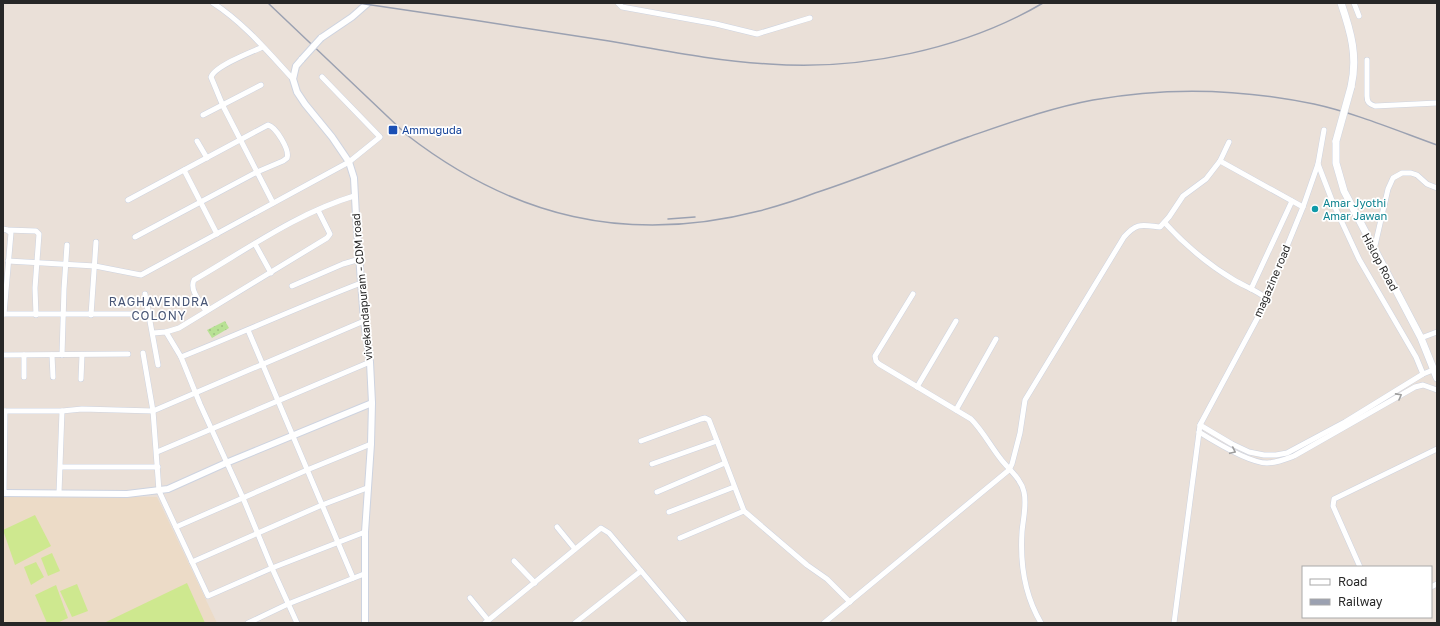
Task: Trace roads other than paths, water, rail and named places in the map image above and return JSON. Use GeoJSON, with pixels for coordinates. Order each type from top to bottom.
{"type":"FeatureCollection","features":[{"type":"Feature","properties":{"kind":"main road","name":"Hislop Road"},"geometry":{"type":"LineString","coordinates":[[1341,3],[1348,23],[1354,50],[1354,73],[1336,141],[1336,163],[1340,182],[1421,338],[1437,378]]}},
{"type":"Feature","properties":{"kind":"street"},"geometry":{"type":"LineString","coordinates":[[213,3],[226,11],[293,79]]}},
{"type":"Feature","properties":{"kind":"street"},"geometry":{"type":"LineString","coordinates":[[293,79],[296,66],[321,38],[352,17],[368,3]]}},
{"type":"Feature","properties":{"kind":"street"},"geometry":{"type":"LineString","coordinates":[[618,3],[622,7],[716,24],[757,34],[810,18]]}},
{"type":"Feature","properties":{"kind":"street"},"geometry":{"type":"LineString","coordinates":[[1354,3],[1359,16]]}},
{"type":"Feature","properties":{"kind":"street"},"geometry":{"type":"LineString","coordinates":[[263,47],[215,70],[211,77],[223,106],[273,203]]}},
{"type":"Feature","properties":{"kind":"street"},"geometry":{"type":"LineString","coordinates":[[1367,60],[1367,100],[1371,105],[1437,103]]}},
{"type":"Feature","properties":{"kind":"street"},"geometry":{"type":"LineString","coordinates":[[8,261],[95,266],[140,275],[349,162],[380,137],[322,77]]}},
{"type":"Feature","properties":{"kind":"street","name":"vivekandapuram - CDM road"},"geometry":{"type":"LineString","coordinates":[[293,79],[297,92],[305,104],[332,137],[349,162],[354,178],[354,196],[364,321],[370,362],[372,403],[371,444],[365,532],[365,623]]}},
{"type":"Feature","properties":{"kind":"street"},"geometry":{"type":"LineString","coordinates":[[203,115],[261,85]]}},
{"type":"Feature","properties":{"kind":"street"},"geometry":{"type":"LineString","coordinates":[[128,200],[268,125],[273,127],[288,154],[287,158],[283,161],[257,172],[135,237]]}},
{"type":"Feature","properties":{"kind":"street","name":"magazine road"},"geometry":{"type":"LineString","coordinates":[[1174,623],[1200,425],[1258,317],[1266,298],[1303,207],[1318,164],[1324,130]]}},
{"type":"Feature","properties":{"kind":"street"},"geometry":{"type":"LineString","coordinates":[[197,141],[206,158]]}},
{"type":"Feature","properties":{"kind":"street"},"geometry":{"type":"LineString","coordinates":[[824,623],[1009,470],[1020,433],[1025,400],[1124,237],[1131,228],[1136,226],[1142,225],[1160,227],[1165,223],[1183,196],[1206,179],[1220,162],[1229,142]]}},
{"type":"Feature","properties":{"kind":"street"},"geometry":{"type":"LineString","coordinates":[[1220,162],[1303,207]]}},
{"type":"Feature","properties":{"kind":"street"},"geometry":{"type":"LineString","coordinates":[[1318,164],[1333,203],[1359,259],[1416,357],[1423,374]]}},
{"type":"Feature","properties":{"kind":"street"},"geometry":{"type":"LineString","coordinates":[[184,170],[217,234]]}},
{"type":"Feature","properties":{"kind":"street"},"geometry":{"type":"LineString","coordinates":[[1374,250],[1388,188],[1393,178],[1402,173],[1411,173],[1427,184],[1437,188]]}},
{"type":"Feature","properties":{"kind":"street"},"geometry":{"type":"LineString","coordinates":[[206,311],[193,289],[194,280],[306,215],[337,201],[354,196]]}},
{"type":"Feature","properties":{"kind":"street"},"geometry":{"type":"LineString","coordinates":[[1251,289],[1292,201]]}},
{"type":"Feature","properties":{"kind":"street"},"geometry":{"type":"LineString","coordinates":[[153,333],[166,332],[179,328],[327,238],[330,234],[318,210]]}},
{"type":"Feature","properties":{"kind":"street"},"geometry":{"type":"LineString","coordinates":[[1165,223],[1174,233],[1208,262],[1234,280],[1266,298]]}},
{"type":"Feature","properties":{"kind":"street"},"geometry":{"type":"LineString","coordinates":[[5,229],[11,233],[4,314],[148,314]]}},
{"type":"Feature","properties":{"kind":"street"},"geometry":{"type":"LineString","coordinates":[[5,229],[36,231],[40,234],[35,288],[36,315]]}},
{"type":"Feature","properties":{"kind":"street"},"geometry":{"type":"LineString","coordinates":[[91,315],[96,242]]}},
{"type":"Feature","properties":{"kind":"street"},"geometry":{"type":"LineString","coordinates":[[255,244],[271,273]]}},
{"type":"Feature","properties":{"kind":"street"},"geometry":{"type":"LineString","coordinates":[[62,355],[68,245]]}},
{"type":"Feature","properties":{"kind":"street"},"geometry":{"type":"LineString","coordinates":[[292,286],[360,258]]}},
{"type":"Feature","properties":{"kind":"street"},"geometry":{"type":"LineString","coordinates":[[181,357],[248,330],[301,306],[361,283]]}},
{"type":"Feature","properties":{"kind":"street"},"geometry":{"type":"LineString","coordinates":[[145,294],[158,365]]}},
{"type":"Feature","properties":{"kind":"street"},"geometry":{"type":"LineString","coordinates":[[913,294],[875,356],[876,361],[971,419],[1009,470],[1016,477],[1024,490],[1025,505],[1021,546],[1023,573],[1034,609],[1041,623]]}},
{"type":"Feature","properties":{"kind":"street"},"geometry":{"type":"LineString","coordinates":[[364,321],[153,411],[82,409],[62,411],[4,411],[4,493],[127,494],[168,489],[292,435],[372,403]]}},
{"type":"Feature","properties":{"kind":"street"},"geometry":{"type":"LineString","coordinates":[[917,387],[956,321]]}},
{"type":"Feature","properties":{"kind":"street"},"geometry":{"type":"LineString","coordinates":[[248,330],[353,578]]}},
{"type":"Feature","properties":{"kind":"street"},"geometry":{"type":"LineString","coordinates":[[166,332],[181,357],[297,623]]}},
{"type":"Feature","properties":{"kind":"street"},"geometry":{"type":"LineString","coordinates":[[1421,338],[1437,332]]}},
{"type":"Feature","properties":{"kind":"street"},"geometry":{"type":"LineString","coordinates":[[956,410],[996,339]]}},
{"type":"Feature","properties":{"kind":"street"},"geometry":{"type":"LineString","coordinates":[[143,353],[153,411],[159,491],[208,596],[272,568],[365,532]]}},
{"type":"Feature","properties":{"kind":"street"},"geometry":{"type":"LineString","coordinates":[[3,355],[128,354]]}},
{"type":"Feature","properties":{"kind":"street"},"geometry":{"type":"LineString","coordinates":[[24,355],[24,377]]}},
{"type":"Feature","properties":{"kind":"street"},"geometry":{"type":"LineString","coordinates":[[52,355],[53,377]]}},
{"type":"Feature","properties":{"kind":"street"},"geometry":{"type":"LineString","coordinates":[[81,379],[82,355]]}},
{"type":"Feature","properties":{"kind":"street"},"geometry":{"type":"LineString","coordinates":[[157,452],[370,362]]}},
{"type":"Feature","properties":{"kind":"street"},"geometry":{"type":"LineString","coordinates":[[1199,432],[1226,448],[1253,460],[1268,463],[1275,462],[1294,456],[1423,374],[1433,370]]}},
{"type":"Feature","properties":{"kind":"street"},"geometry":{"type":"LineString","coordinates":[[1355,418],[1415,387],[1423,385],[1437,390]]}},
{"type":"Feature","properties":{"kind":"street"},"geometry":{"type":"LineString","coordinates":[[60,493],[62,411]]}},
{"type":"Feature","properties":{"kind":"street"},"geometry":{"type":"LineString","coordinates":[[641,441],[705,418],[709,420],[744,511],[807,565],[827,579],[850,602]]}},
{"type":"Feature","properties":{"kind":"street"},"geometry":{"type":"LineString","coordinates":[[1200,425],[1232,444],[1250,452],[1264,455],[1287,453],[1326,435]]}},
{"type":"Feature","properties":{"kind":"street"},"geometry":{"type":"LineString","coordinates":[[652,464],[717,441]]}},
{"type":"Feature","properties":{"kind":"street"},"geometry":{"type":"LineString","coordinates":[[176,527],[371,444]]}},
{"type":"Feature","properties":{"kind":"street"},"geometry":{"type":"LineString","coordinates":[[1360,566],[1333,506],[1334,499],[1437,449]]}},
{"type":"Feature","properties":{"kind":"street"},"geometry":{"type":"LineString","coordinates":[[657,492],[725,463]]}},
{"type":"Feature","properties":{"kind":"street"},"geometry":{"type":"LineString","coordinates":[[61,467],[158,467]]}},
{"type":"Feature","properties":{"kind":"street"},"geometry":{"type":"LineString","coordinates":[[669,512],[734,487]]}},
{"type":"Feature","properties":{"kind":"street"},"geometry":{"type":"LineString","coordinates":[[192,562],[322,505],[367,488]]}},
{"type":"Feature","properties":{"kind":"street"},"geometry":{"type":"LineString","coordinates":[[680,538],[744,511]]}},
{"type":"Feature","properties":{"kind":"street"},"geometry":{"type":"LineString","coordinates":[[557,527],[575,549]]}},
{"type":"Feature","properties":{"kind":"street"},"geometry":{"type":"LineString","coordinates":[[470,598],[487,622],[575,549],[603,528],[685,623]]}},
{"type":"Feature","properties":{"kind":"street"},"geometry":{"type":"LineString","coordinates":[[514,561],[535,583]]}},
{"type":"Feature","properties":{"kind":"street"},"geometry":{"type":"LineString","coordinates":[[575,623],[641,571]]}},
{"type":"Feature","properties":{"kind":"street"},"geometry":{"type":"LineString","coordinates":[[248,623],[288,604],[364,574]]}},
{"type":"Feature","properties":{"kind":"railway"},"geometry":{"type":"LineString","coordinates":[[268,3],[407,135],[447,163],[488,186],[530,204],[573,216],[618,224],[663,225],[710,221],[759,211],[854,180],[968,137],[1030,116],[1093,100],[1148,93],[1231,93],[1287,99],[1345,112],[1437,145]]}},
{"type":"Feature","properties":{"kind":"railway"},"geometry":{"type":"LineString","coordinates":[[358,3],[609,41],[709,58],[749,63],[804,65],[839,64],[875,60],[946,44],[980,33],[1013,19],[1043,3]]}},
{"type":"Feature","properties":{"kind":"railway"},"geometry":{"type":"LineString","coordinates":[[668,219],[695,217]]}},
{"type":"Feature","properties":{"kind":"place","name":"Ammuguda"},"geometry":{"type":"Point","coordinates":[393,130]}},
{"type":"Feature","properties":{"kind":"place","name":"Amar Jyothi Amar Jawan"},"geometry":{"type":"Point","coordinates":[1315,209]}},
{"type":"Feature","properties":{"kind":"district","name":"RAGHAVENDRA COLONY"},"geometry":{"type":"Point","coordinates":[159,309]}}]}
